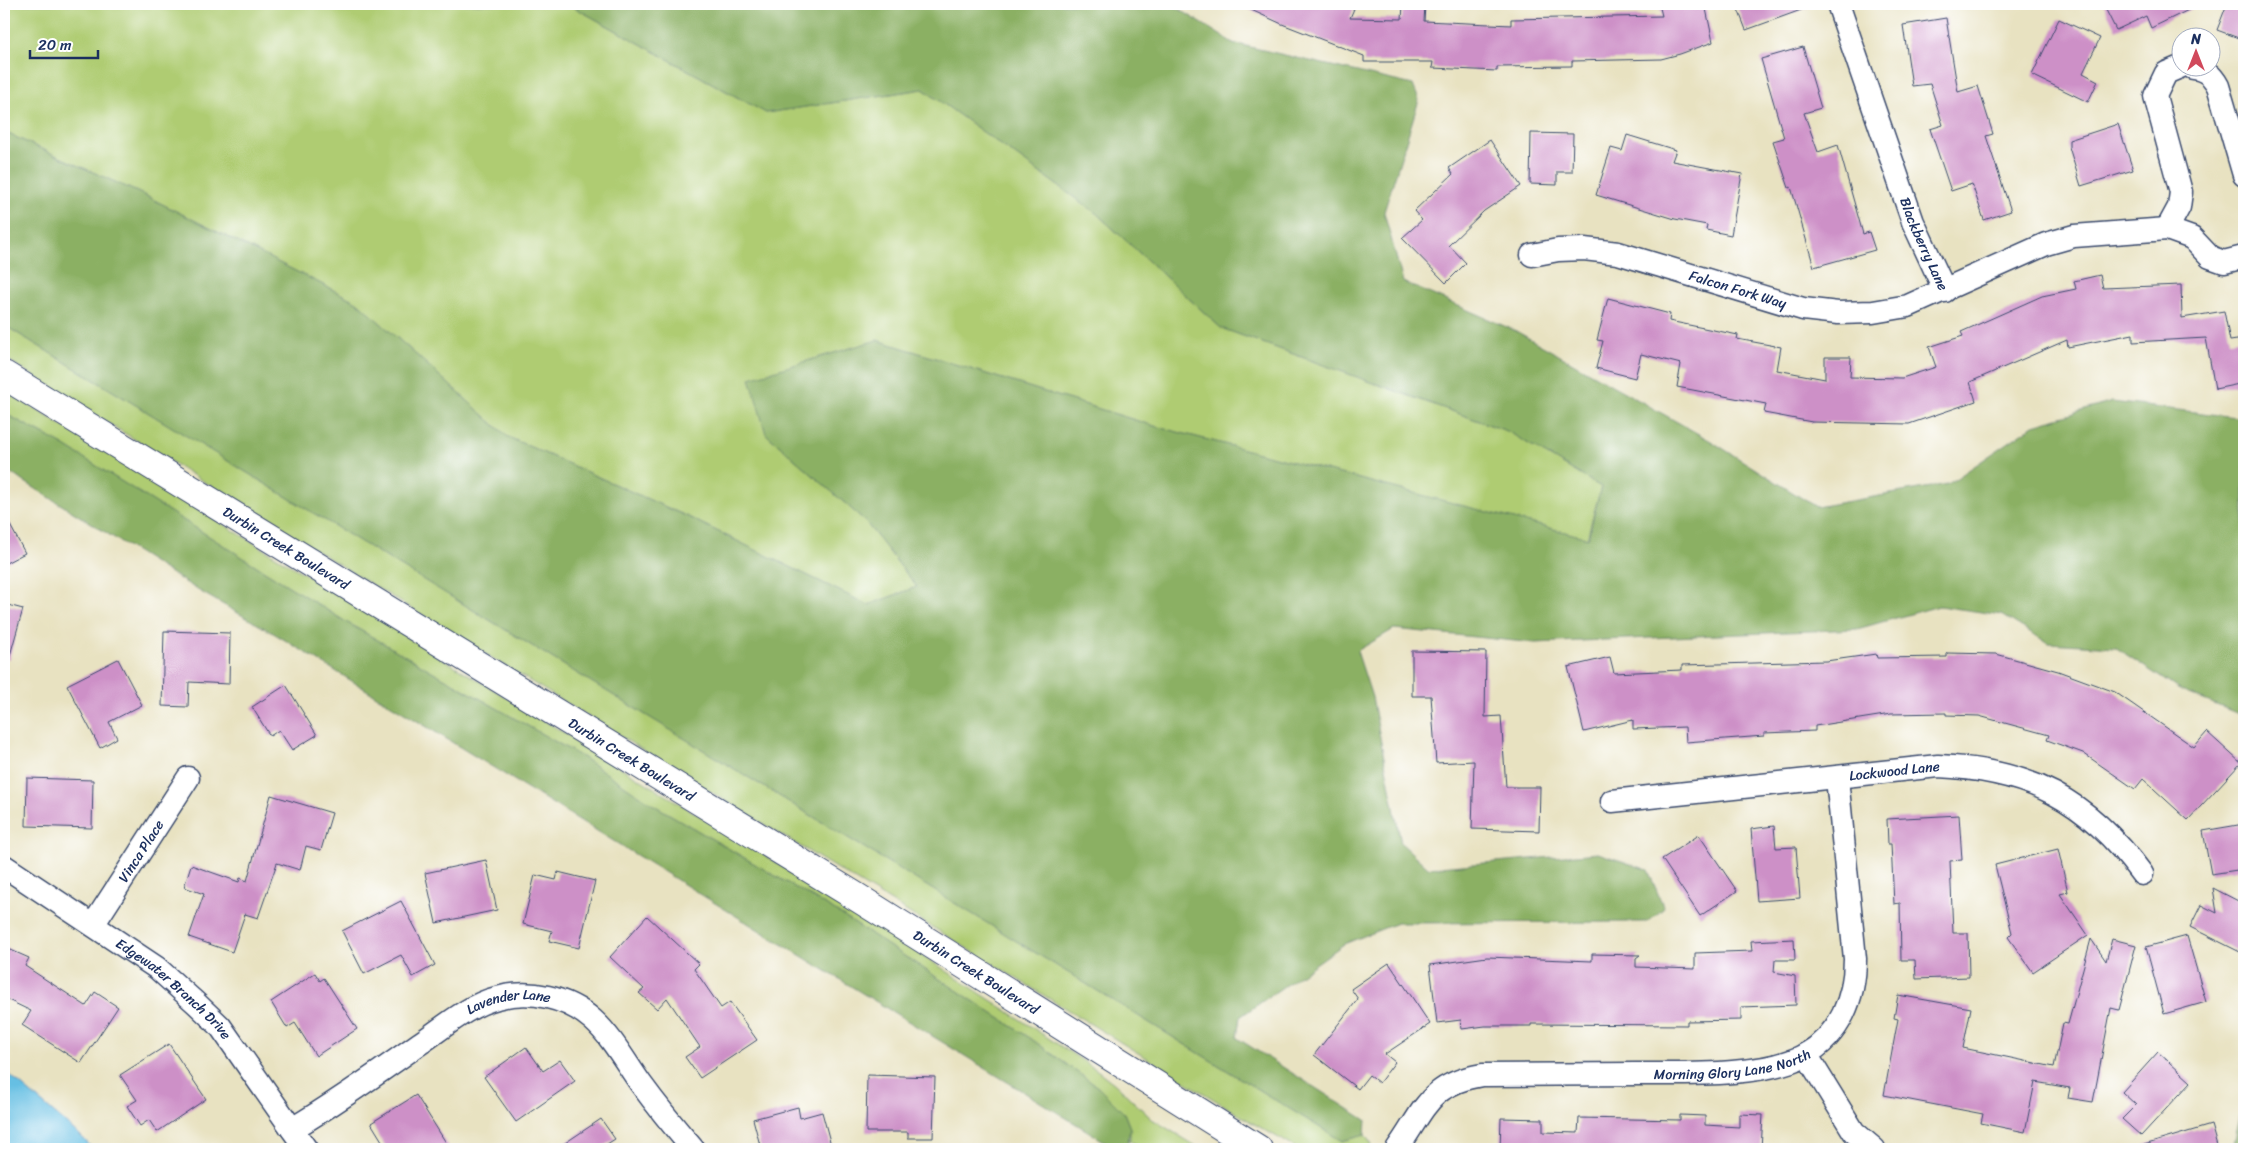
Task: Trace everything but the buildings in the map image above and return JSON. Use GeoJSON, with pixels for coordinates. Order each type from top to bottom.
{"type":"FeatureCollection","features":[{"type":"Feature","properties":{"kind":"street","name":"Blackberry Lane"},"geometry":{"type":"LineString","coordinates":[[1838,4],[1913,222],[1945,291],[2046,244],[2074,236],[2167,229]]}},
{"type":"Feature","properties":{"kind":"street"},"geometry":{"type":"LineString","coordinates":[[2170,71],[2166,73],[2155,96],[2181,192],[2180,207],[2167,229],[2192,238],[2210,257],[2224,262],[2244,257]]}},
{"type":"Feature","properties":{"kind":"street"},"geometry":{"type":"LineString","coordinates":[[2213,78],[2218,86],[2244,175]]}},
{"type":"Feature","properties":{"kind":"street","name":"Falcon Fork Way"},"geometry":{"type":"LineString","coordinates":[[1532,255],[1558,250],[1584,249],[1618,253],[1803,309],[1838,313],[1873,312],[1908,306],[1945,291]]}},
{"type":"Feature","properties":{"kind":"street","name":"Durbin Creek Boulevard"},"geometry":{"type":"LineString","coordinates":[[4,375],[855,896],[1258,1149]]}},
{"type":"Feature","properties":{"kind":"street","name":"Lockwood Lane"},"geometry":{"type":"LineString","coordinates":[[1612,800],[1938,766],[1972,768],[2006,774],[2038,785],[2062,798],[2096,822],[2126,852],[2142,874]]}},
{"type":"Feature","properties":{"kind":"street","name":"Vinca Place"},"geometry":{"type":"LineString","coordinates":[[93,925],[188,778]]}},
{"type":"Feature","properties":{"kind":"street","name":"Morning Glory Lane North"},"geometry":{"type":"LineString","coordinates":[[1397,1149],[1430,1099],[1445,1086],[1462,1078],[1482,1075],[1689,1074],[1772,1068],[1806,1054],[1824,1040],[1842,1017],[1849,1003],[1856,959],[1837,778]]}},
{"type":"Feature","properties":{"kind":"street","name":"Edgewater Branch Drive"},"geometry":{"type":"LineString","coordinates":[[4,866],[157,968],[220,1026],[306,1149]]}},
{"type":"Feature","properties":{"kind":"street","name":"Lavender Lane"},"geometry":{"type":"LineString","coordinates":[[292,1129],[329,1107],[468,1010],[496,998],[525,994],[554,999],[581,1011],[593,1020],[652,1099],[693,1149]]}},
{"type":"Feature","properties":{"kind":"street"},"geometry":{"type":"LineString","coordinates":[[1806,1054],[1854,1132],[1874,1149]]}},
{"type":"Feature","properties":{"kind":"green space"},"geometry":{"type":"Polygon","coordinates":[[[4,4],[568,4],[766,113],[923,89],[1096,213],[1221,328],[1507,431],[1601,487],[1587,538],[1154,426],[877,340],[766,434],[864,520],[917,587],[868,605],[686,516],[508,437],[357,302],[146,196],[4,132],[4,4]]]}},
{"type":"Feature","properties":{"kind":"green space"},"geometry":{"type":"Polygon","coordinates":[[[568,4],[1171,4],[1233,43],[1413,85],[1419,100],[1384,212],[1403,282],[1516,331],[1711,441],[1816,507],[1948,484],[2034,425],[2112,402],[2244,418],[2244,716],[2181,691],[2115,647],[2048,643],[2002,615],[1939,606],[1857,629],[1535,643],[1394,629],[1357,651],[1372,697],[1401,843],[1428,868],[1598,853],[1648,870],[1664,908],[1648,922],[1397,923],[1344,944],[1240,1017],[1237,1038],[1366,1120],[1365,1135],[1342,1141],[891,864],[4,325],[4,132],[146,196],[357,302],[508,437],[686,516],[868,605],[917,587],[864,520],[766,434],[750,378],[877,340],[1154,426],[1588,538],[1601,487],[1507,431],[1221,328],[1096,213],[923,89],[766,113],[568,4]]]}},
{"type":"Feature","properties":{"kind":"green space"},"geometry":{"type":"Polygon","coordinates":[[[4,325],[891,864],[1342,1141],[1365,1135],[1372,1145],[1371,1149],[1298,1149],[1251,1122],[103,420],[13,363],[4,357],[4,325]]]}},
{"type":"Feature","properties":{"kind":"green space"},"geometry":{"type":"Polygon","coordinates":[[[4,390],[852,909],[1097,1070],[1115,1084],[1152,1119],[1201,1149],[1144,1149],[1130,1141],[1130,1128],[1124,1113],[1099,1088],[1030,1038],[832,909],[652,804],[582,757],[346,622],[63,445],[4,413],[4,390]]]}},
{"type":"Feature","properties":{"kind":"green space"},"geometry":{"type":"Polygon","coordinates":[[[4,413],[63,445],[346,622],[582,757],[652,804],[832,909],[1030,1038],[1099,1088],[1124,1113],[1130,1128],[1127,1149],[1117,1149],[275,634],[201,592],[4,469],[4,413]]]}},
{"type":"Feature","properties":{"kind":"green space"},"geometry":{"type":"Polygon","coordinates":[[[2244,1098],[2244,1149],[2233,1149],[2244,1098]]]}},
{"type":"Feature","properties":{"kind":"water"},"geometry":{"type":"Polygon","coordinates":[[[4,1070],[82,1137],[93,1149],[4,1149],[4,1070]]]}}]}
